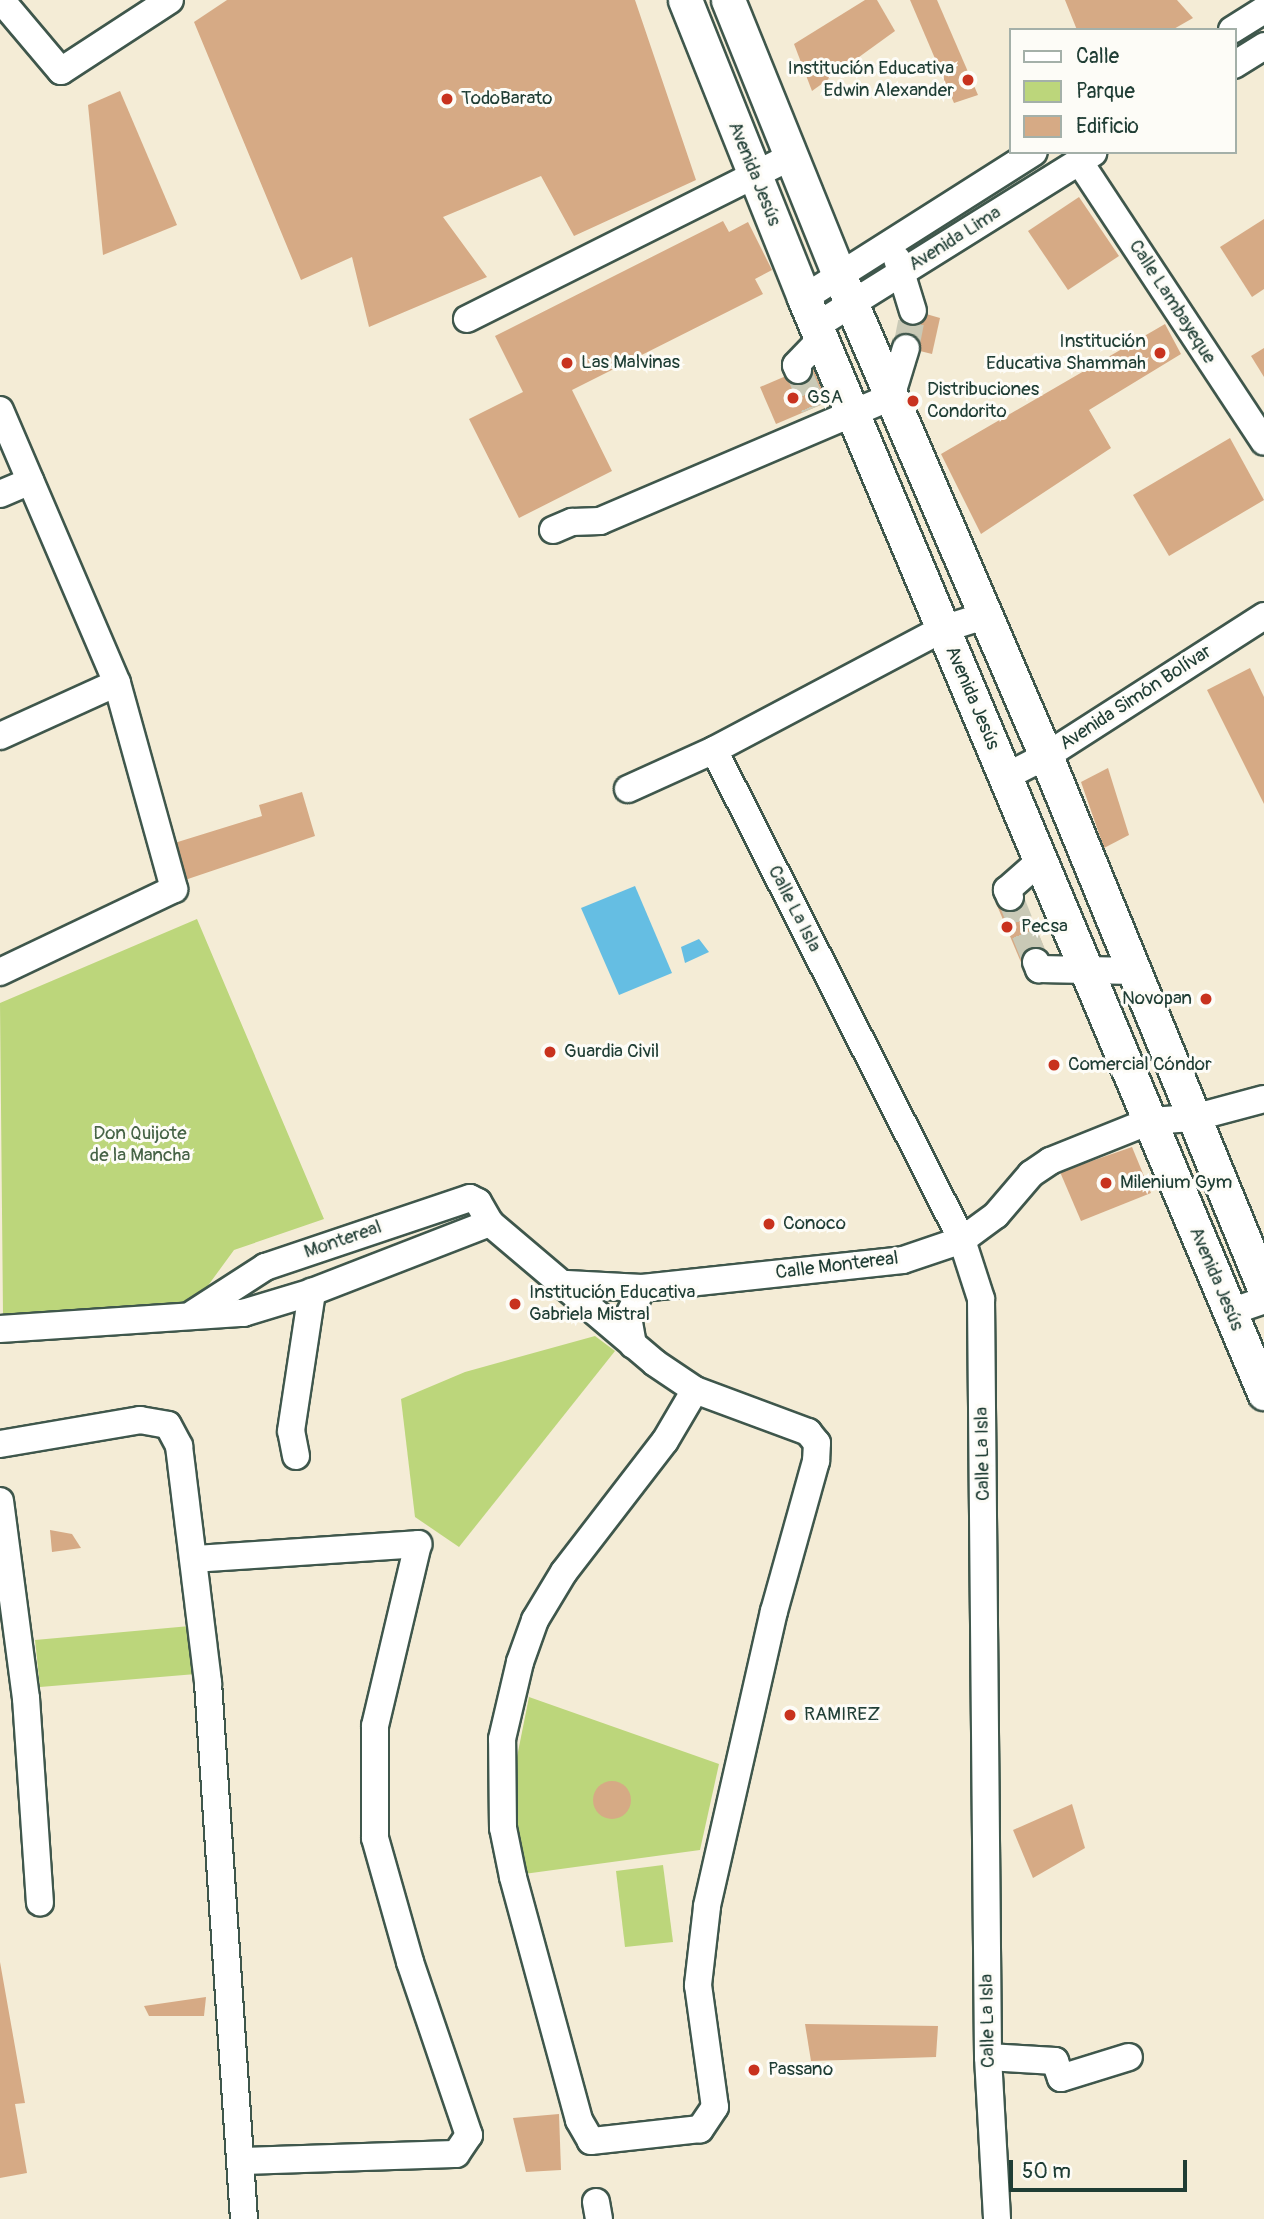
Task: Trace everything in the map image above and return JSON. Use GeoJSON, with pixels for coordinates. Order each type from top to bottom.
{"type":"FeatureCollection","features":[{"type":"Feature","properties":{"kind":"main road","name":"Avenida Jesús"},"geometry":{"type":"LineString","coordinates":[[685,0],[814,321],[1264,1393]]}},
{"type":"Feature","properties":{"kind":"main road","name":"Avenida Jesús"},"geometry":{"type":"LineString","coordinates":[[728,0],[763,92],[846,291],[1046,756],[1264,1289]]}},
{"type":"Feature","properties":{"kind":"main road"},"geometry":{"type":"LineString","coordinates":[[726,107],[763,92]]}},
{"type":"Feature","properties":{"kind":"main road"},"geometry":{"type":"LineString","coordinates":[[1108,1021],[1148,1006]]}},
{"type":"Feature","properties":{"kind":"street"},"geometry":{"type":"LineString","coordinates":[[1,0],[61,71],[170,0]]}},
{"type":"Feature","properties":{"kind":"street"},"geometry":{"type":"LineString","coordinates":[[1235,28],[1264,10]]}},
{"type":"Feature","properties":{"kind":"street"},"geometry":{"type":"LineString","coordinates":[[1236,64],[1264,46]]}},
{"type":"Feature","properties":{"kind":"street","name":"Avenida Lima"},"geometry":{"type":"LineString","coordinates":[[799,370],[796,365],[814,321],[890,245],[1031,154]]}},
{"type":"Feature","properties":{"kind":"street"},"geometry":{"type":"LineString","coordinates":[[467,319],[791,157]]}},
{"type":"Feature","properties":{"kind":"street","name":"Avenida Lima"},"geometry":{"type":"LineString","coordinates":[[846,291],[903,272],[1087,157]]}},
{"type":"Feature","properties":{"kind":"street","name":"Calle Lambayeque"},"geometry":{"type":"LineString","coordinates":[[1087,157],[1264,442]]}},
{"type":"Feature","properties":{"kind":"street"},"geometry":{"type":"LineString","coordinates":[[890,245],[903,272],[913,311]]}},
{"type":"Feature","properties":{"kind":"street"},"geometry":{"type":"LineString","coordinates":[[553,530],[572,522],[600,521],[818,416],[852,411],[891,397],[906,348]]}},
{"type":"Feature","properties":{"kind":"street"},"geometry":{"type":"LineString","coordinates":[[0,410],[117,683],[174,889],[0,972]]}},
{"type":"Feature","properties":{"kind":"street"},"geometry":{"type":"LineString","coordinates":[[0,494],[30,481]]}},
{"type":"Feature","properties":{"kind":"street"},"geometry":{"type":"LineString","coordinates":[[628,789],[714,750],[943,629],[984,616]]}},
{"type":"Feature","properties":{"kind":"street","name":"Avenida Simón Bolívar"},"geometry":{"type":"LineString","coordinates":[[1005,777],[1046,756],[1264,616]]}},
{"type":"Feature","properties":{"kind":"street"},"geometry":{"type":"LineString","coordinates":[[0,736],[117,683]]}},
{"type":"Feature","properties":{"kind":"street","name":"Calle La Isla"},"geometry":{"type":"LineString","coordinates":[[714,750],[962,1240],[981,1299],[988,2057],[997,2219]]}},
{"type":"Feature","properties":{"kind":"street"},"geometry":{"type":"LineString","coordinates":[[1010,897],[1007,890],[1041,860]]}},
{"type":"Feature","properties":{"kind":"street"},"geometry":{"type":"LineString","coordinates":[[1036,962],[1039,969],[1134,971]]}},
{"type":"Feature","properties":{"kind":"street","name":"Calle Montereal"},"geometry":{"type":"LineString","coordinates":[[567,1284],[642,1288],[903,1260],[962,1240],[996,1215],[1031,1174],[1050,1161],[1150,1121],[1193,1118],[1264,1099]]}},
{"type":"Feature","properties":{"kind":"street","name":"Montereal"},"geometry":{"type":"LineString","coordinates":[[194,1313],[265,1267],[470,1198],[478,1202],[490,1223],[567,1284],[633,1345],[695,1390],[808,1432],[817,1443],[816,1461],[774,1611],[707,1907],[698,1985],[715,2107],[700,2129],[591,2141],[579,2120],[513,1877],[503,1828],[502,1739],[520,1662],[536,1620],[564,1572],[665,1441],[695,1390]]}},
{"type":"Feature","properties":{"kind":"street","name":"Montereal"},"geometry":{"type":"LineString","coordinates":[[0,1329],[194,1313],[243,1313],[312,1292],[490,1223]]}},
{"type":"Feature","properties":{"kind":"street"},"geometry":{"type":"LineString","coordinates":[[633,1345],[628,1317],[642,1288]]}},
{"type":"Feature","properties":{"kind":"street"},"geometry":{"type":"LineString","coordinates":[[296,1455],[292,1431],[312,1292]]}},
{"type":"Feature","properties":{"kind":"street"},"geometry":{"type":"LineString","coordinates":[[1230,1312],[1264,1300]]}},
{"type":"Feature","properties":{"kind":"street"},"geometry":{"type":"LineString","coordinates":[[0,1444],[140,1420],[168,1425],[179,1446],[208,1684],[244,2219]]}},
{"type":"Feature","properties":{"kind":"street"},"geometry":{"type":"LineString","coordinates":[[0,1501],[7,1601],[40,1903]]}},
{"type":"Feature","properties":{"kind":"street"},"geometry":{"type":"LineString","coordinates":[[194,1559],[418,1544],[375,1727],[375,1838],[410,1962],[469,2135],[456,2154],[241,2161]]}},
{"type":"Feature","properties":{"kind":"street"},"geometry":{"type":"LineString","coordinates":[[988,2057],[1055,2061],[1061,2078],[1129,2057]]}},
{"type":"Feature","properties":{"kind":"green space","name":"Don Quijote de la Mancha"},"geometry":{"type":"Polygon","coordinates":[[[197,919],[324,1219],[234,1250],[196,1302],[3,1315],[0,1003],[197,919]]]}},
{"type":"Feature","properties":{"kind":"green space"},"geometry":{"type":"Polygon","coordinates":[[[595,1336],[615,1351],[459,1547],[415,1517],[401,1399],[465,1372],[595,1336]]]}},
{"type":"Feature","properties":{"kind":"green space"},"geometry":{"type":"Polygon","coordinates":[[[190,1626],[196,1674],[40,1687],[35,1640],[190,1626]]]}},
{"type":"Feature","properties":{"kind":"green space"},"geometry":{"type":"Polygon","coordinates":[[[529,1697],[719,1764],[700,1850],[524,1874],[513,1817],[517,1757],[529,1697]]]}},
{"type":"Feature","properties":{"kind":"green space"},"geometry":{"type":"Polygon","coordinates":[[[663,1865],[673,1942],[625,1947],[616,1871],[663,1865]]]}},
{"type":"Feature","properties":{"kind":"water"},"geometry":{"type":"Polygon","coordinates":[[[635,886],[672,973],[619,995],[581,908],[635,886]]]}},
{"type":"Feature","properties":{"kind":"water"},"geometry":{"type":"Polygon","coordinates":[[[699,939],[709,952],[685,963],[681,947],[699,939]]]}},
{"type":"Feature","properties":{"kind":"building","name":"TodoBarato"},"geometry":{"type":"Polygon","coordinates":[[[227,0],[635,0],[696,180],[574,236],[541,176],[443,217],[487,277],[369,327],[352,257],[301,280],[194,22],[227,0]]]}},
{"type":"Feature","properties":{"kind":"building"},"geometry":{"type":"Polygon","coordinates":[[[865,0],[877,0],[895,31],[812,91],[794,44],[865,0]]]}},
{"type":"Feature","properties":{"kind":"building"},"geometry":{"type":"Polygon","coordinates":[[[910,0],[937,0],[978,95],[954,103],[910,0]]]}},
{"type":"Feature","properties":{"kind":"building"},"geometry":{"type":"Polygon","coordinates":[[[1065,0],[1177,0],[1193,18],[1176,28],[1076,28],[1065,0]]]}},
{"type":"Feature","properties":{"kind":"building"},"geometry":{"type":"Polygon","coordinates":[[[120,91],[177,225],[103,255],[88,105],[120,91]]]}},
{"type":"Feature","properties":{"kind":"building"},"geometry":{"type":"Polygon","coordinates":[[[1079,197],[1119,256],[1068,290],[1028,231],[1079,197]]]}},
{"type":"Feature","properties":{"kind":"building"},"geometry":{"type":"Polygon","coordinates":[[[1264,219],[1264,289],[1252,297],[1220,247],[1264,219]]]}},
{"type":"Feature","properties":{"kind":"building","name":"Las Malvinas"},"geometry":{"type":"Polygon","coordinates":[[[723,221],[729,232],[748,222],[772,270],[755,279],[763,294],[572,390],[612,471],[519,518],[469,419],[523,392],[495,336],[723,221]]]}},
{"type":"Feature","properties":{"kind":"building"},"geometry":{"type":"Polygon","coordinates":[[[902,307],[940,318],[932,354],[896,345],[902,307]]]}},
{"type":"Feature","properties":{"kind":"building"},"geometry":{"type":"Polygon","coordinates":[[[1165,324],[1181,354],[1089,410],[1111,448],[981,534],[941,454],[1165,324]]]}},
{"type":"Feature","properties":{"kind":"building"},"geometry":{"type":"Polygon","coordinates":[[[1264,348],[1264,377],[1251,356],[1264,348]]]}},
{"type":"Feature","properties":{"kind":"building"},"geometry":{"type":"Polygon","coordinates":[[[814,364],[830,401],[776,424],[760,387],[814,364]]]}},
{"type":"Feature","properties":{"kind":"building"},"geometry":{"type":"Polygon","coordinates":[[[1230,438],[1264,500],[1169,556],[1133,495],[1230,438]]]}},
{"type":"Feature","properties":{"kind":"building"},"geometry":{"type":"Polygon","coordinates":[[[1250,668],[1264,697],[1264,804],[1207,690],[1250,668]]]}},
{"type":"Feature","properties":{"kind":"building"},"geometry":{"type":"Polygon","coordinates":[[[1108,768],[1129,835],[1104,848],[1081,782],[1108,768]]]}},
{"type":"Feature","properties":{"kind":"building"},"geometry":{"type":"Polygon","coordinates":[[[302,792],[315,836],[182,881],[168,845],[262,816],[259,805],[302,792]]]}},
{"type":"Feature","properties":{"kind":"building"},"geometry":{"type":"Polygon","coordinates":[[[1021,892],[1048,957],[1023,967],[996,903],[1021,892]]]}},
{"type":"Feature","properties":{"kind":"building","name":"Milenium Gym"},"geometry":{"type":"Polygon","coordinates":[[[1132,1147],[1151,1193],[1081,1221],[1060,1172],[1132,1147]]]}},
{"type":"Feature","properties":{"kind":"building"},"geometry":{"type":"Polygon","coordinates":[[[50,1530],[72,1534],[81,1548],[52,1552],[50,1530]]]}},
{"type":"Feature","properties":{"kind":"building"},"geometry":{"type":"Polygon","coordinates":[[[612,1781],[625,1787],[631,1800],[625,1813],[612,1819],[599,1813],[593,1800],[599,1787],[612,1781]]]}},
{"type":"Feature","properties":{"kind":"building"},"geometry":{"type":"Polygon","coordinates":[[[1072,1804],[1085,1848],[1033,1878],[1013,1830],[1072,1804]]]}},
{"type":"Feature","properties":{"kind":"building"},"geometry":{"type":"Polygon","coordinates":[[[0,1962],[25,2103],[15,2104],[27,2173],[0,2178],[0,1962]]]}},
{"type":"Feature","properties":{"kind":"building"},"geometry":{"type":"Polygon","coordinates":[[[206,1997],[204,2016],[149,2016],[144,2006],[206,1997]]]}},
{"type":"Feature","properties":{"kind":"building"},"geometry":{"type":"Polygon","coordinates":[[[805,2024],[938,2026],[936,2057],[811,2061],[805,2024]]]}},
{"type":"Feature","properties":{"kind":"building"},"geometry":{"type":"Polygon","coordinates":[[[559,2114],[561,2170],[526,2172],[513,2118],[559,2114]]]}},
{"type":"Feature","properties":{"kind":"tunnel"},"geometry":{"type":"LineString","coordinates":[[906,348],[913,311]]}},
{"type":"Feature","properties":{"kind":"tunnel"},"geometry":{"type":"LineString","coordinates":[[798,370],[814,408]]}},
{"type":"Feature","properties":{"kind":"tunnel"},"geometry":{"type":"LineString","coordinates":[[1010,897],[1036,962]]}},
{"type":"Feature","properties":{"kind":"place","name":"Institución Educativa Edwin Alexander"},"geometry":{"type":"Point","coordinates":[968,80]}},
{"type":"Feature","properties":{"kind":"place","name":"TodoBarato"},"geometry":{"type":"Point","coordinates":[447,99]}},
{"type":"Feature","properties":{"kind":"place","name":"Institución Educativa Shammah"},"geometry":{"type":"Point","coordinates":[1160,353]}},
{"type":"Feature","properties":{"kind":"place","name":"Las Malvinas"},"geometry":{"type":"Point","coordinates":[567,363]}},
{"type":"Feature","properties":{"kind":"place","name":"GSA"},"geometry":{"type":"Point","coordinates":[793,398]}},
{"type":"Feature","properties":{"kind":"place","name":"Distribuciones Condorito"},"geometry":{"type":"Point","coordinates":[913,401]}},
{"type":"Feature","properties":{"kind":"place","name":"Pecsa"},"geometry":{"type":"Point","coordinates":[1007,927]}},
{"type":"Feature","properties":{"kind":"place","name":"Novopan"},"geometry":{"type":"Point","coordinates":[1206,999]}},
{"type":"Feature","properties":{"kind":"place","name":"Guardia Civil"},"geometry":{"type":"Point","coordinates":[550,1052]}},
{"type":"Feature","properties":{"kind":"place","name":"Comercial Cóndor"},"geometry":{"type":"Point","coordinates":[1054,1065]}},
{"type":"Feature","properties":{"kind":"place","name":"Milenium Gym"},"geometry":{"type":"Point","coordinates":[1106,1183]}},
{"type":"Feature","properties":{"kind":"place","name":"Conoco"},"geometry":{"type":"Point","coordinates":[769,1224]}},
{"type":"Feature","properties":{"kind":"place","name":"Institución Educativa Gabriela Mistral"},"geometry":{"type":"Point","coordinates":[515,1304]}},
{"type":"Feature","properties":{"kind":"place","name":"RAMIREZ"},"geometry":{"type":"Point","coordinates":[790,1715]}},
{"type":"Feature","properties":{"kind":"place","name":"Passano"},"geometry":{"type":"Point","coordinates":[754,2070]}}]}
